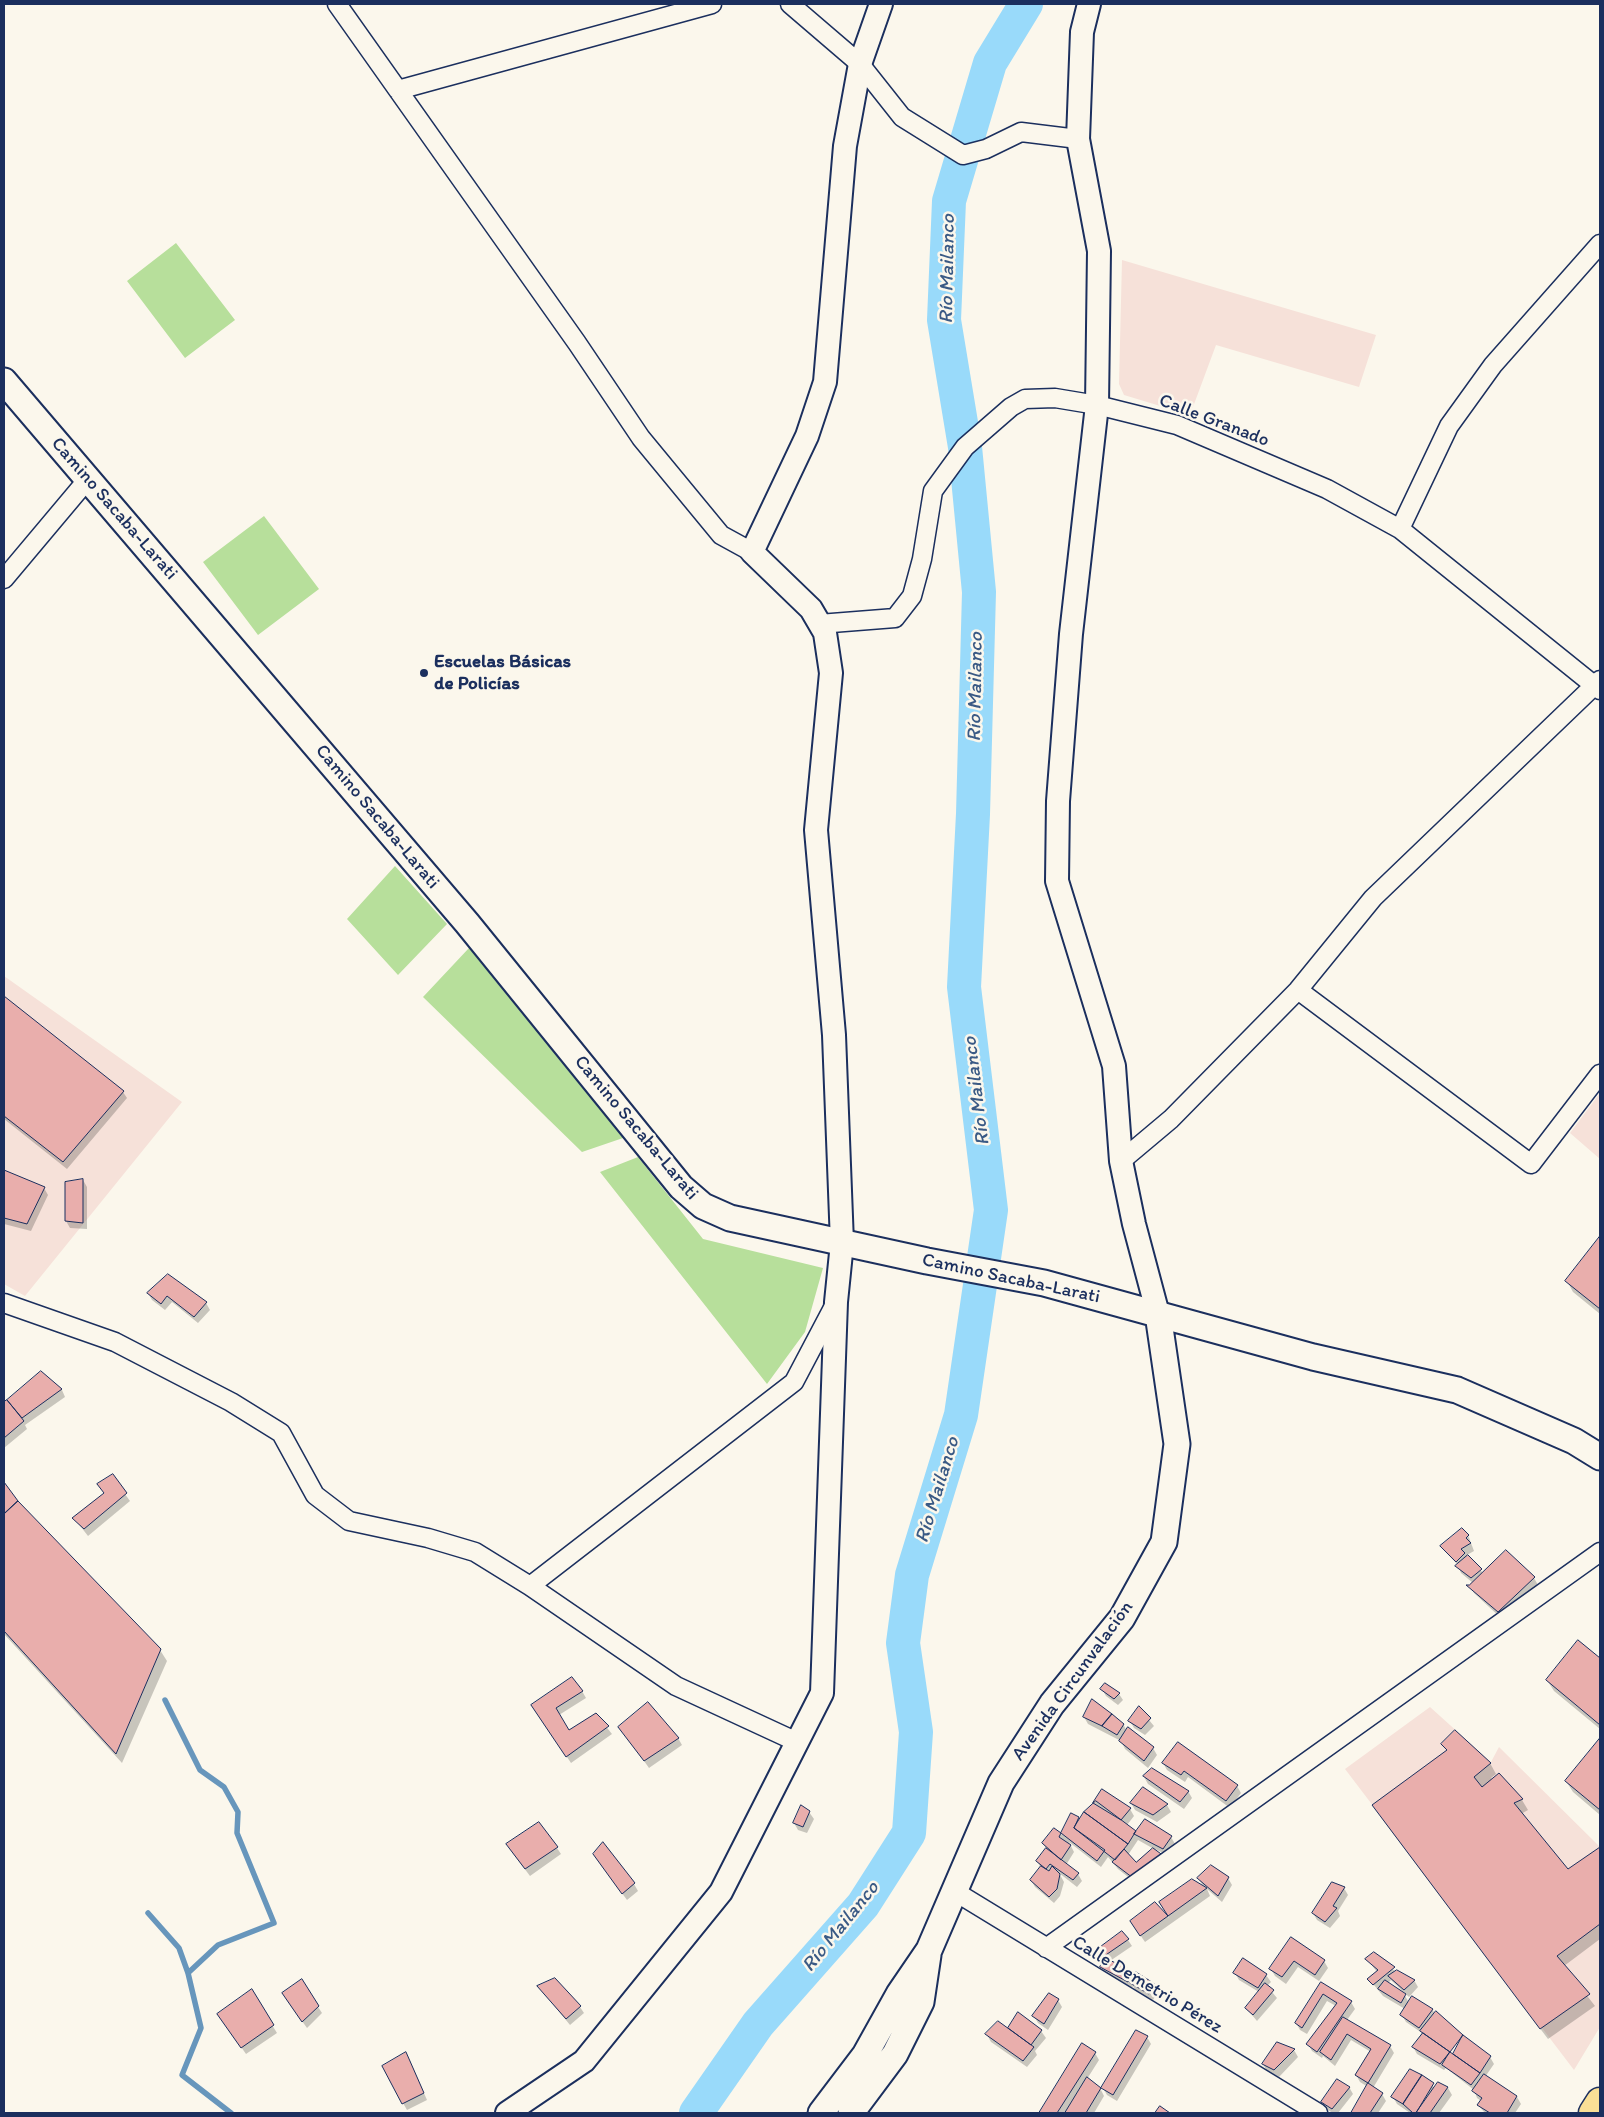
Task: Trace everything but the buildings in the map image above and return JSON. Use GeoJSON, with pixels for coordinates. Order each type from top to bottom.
{"type":"FeatureCollection","features":[{"type":"Feature","properties":{"kind":"highway"},"geometry":{"type":"LineString","coordinates":[[1593,2113],[1600,2102]]}},
{"type":"Feature","properties":{"kind":"main road","name":"Camino Sacaba-Larati"},"geometry":{"type":"LineString","coordinates":[[4,381],[467,923],[681,1187],[703,1206],[730,1218],[927,1261],[1044,1283],[1313,1357],[1457,1390],[1574,1441],[1600,1457]]}},
{"type":"Feature","properties":{"kind":"main road","name":"Avenida Circunvalación"},"geometry":{"type":"LineString","coordinates":[[821,2113],[865,2055],[898,1994],[929,1950],[1001,1784],[1052,1704],[1122,1618],[1164,1542],[1177,1444],[1158,1314]]}},
{"type":"Feature","properties":{"kind":"main road","name":"Avenida Circunvalación"},"geometry":{"type":"LineString","coordinates":[[851,2113],[895,2054],[921,2002],[929,1950]]}},
{"type":"Feature","properties":{"kind":"street"},"geometry":{"type":"LineString","coordinates":[[336,4],[577,343],[641,438],[721,535],[752,552],[811,608],[825,633],[831,673],[816,830],[834,1036],[842,1243],[836,1302],[822,1694],[796,1742],[722,1892],[584,2062],[506,2113]]}},
{"type":"Feature","properties":{"kind":"street"},"geometry":{"type":"LineString","coordinates":[[398,90],[712,4]]}},
{"type":"Feature","properties":{"kind":"street"},"geometry":{"type":"LineString","coordinates":[[790,4],[860,64],[902,117],[963,155],[986,149],[1021,132],[1078,139]]}},
{"type":"Feature","properties":{"kind":"street"},"geometry":{"type":"LineString","coordinates":[[752,552],[807,436],[825,382],[845,146],[860,64],[881,4]]}},
{"type":"Feature","properties":{"kind":"street"},"geometry":{"type":"LineString","coordinates":[[1089,4],[1082,32],[1078,139],[1099,251],[1097,405],[1071,634],[1058,801],[1057,881],[1114,1066],[1121,1160],[1134,1224],[1158,1314]]}},
{"type":"Feature","properties":{"kind":"street"},"geometry":{"type":"LineString","coordinates":[[1400,529],[1449,426],[1493,365],[1600,244]]}},
{"type":"Feature","properties":{"kind":"street","name":"Calle Granado"},"geometry":{"type":"LineString","coordinates":[[819,624],[895,618],[912,596],[922,559],[933,491],[965,447],[985,428],[1025,399],[1055,398],[1097,405],[1176,425],[1327,489],[1400,529],[1598,685]]}},
{"type":"Feature","properties":{"kind":"street"},"geometry":{"type":"LineString","coordinates":[[4,579],[88,479]]}},
{"type":"Feature","properties":{"kind":"street"},"geometry":{"type":"LineString","coordinates":[[1121,1160],[1171,1118],[1298,990],[1373,898],[1598,685]]}},
{"type":"Feature","properties":{"kind":"street"},"geometry":{"type":"LineString","coordinates":[[1298,990],[1531,1164],[1600,1074]]}},
{"type":"Feature","properties":{"kind":"street"},"geometry":{"type":"LineString","coordinates":[[530,1586],[794,1382],[820,1337],[836,1302]]}},
{"type":"Feature","properties":{"kind":"street"},"geometry":{"type":"LineString","coordinates":[[4,1304],[115,1342],[231,1402],[281,1433],[315,1495],[349,1521],[428,1538],[475,1552],[530,1586],[676,1686],[796,1742]]}},
{"type":"Feature","properties":{"kind":"street"},"geometry":{"type":"LineString","coordinates":[[1046,1948],[1600,1552]]}},
{"type":"Feature","properties":{"kind":"street","name":"Calle Demetrio Pérez"},"geometry":{"type":"LineString","coordinates":[[954,1891],[1318,2113]]}},
{"type":"Feature","properties":{"kind":"shaded area"},"geometry":{"type":"Polygon","coordinates":[[[1122,260],[1376,335],[1359,387],[1216,345],[1190,415],[1124,395],[1119,384],[1122,260]]]}},
{"type":"Feature","properties":{"kind":"shaded area"},"geometry":{"type":"Polygon","coordinates":[[[4,976],[182,1102],[25,1296],[4,1284],[4,976]]]}},
{"type":"Feature","properties":{"kind":"shaded area"},"geometry":{"type":"Polygon","coordinates":[[[1600,1093],[1600,1159],[1570,1133],[1600,1093]]]}},
{"type":"Feature","properties":{"kind":"shaded area"},"geometry":{"type":"Polygon","coordinates":[[[1430,1707],[1491,1762],[1499,1747],[1600,1847],[1600,2027],[1574,2070],[1345,1769],[1430,1707]]]}},
{"type":"Feature","properties":{"kind":"green space"},"geometry":{"type":"Polygon","coordinates":[[[176,243],[235,320],[185,358],[127,281],[176,243]]]}},
{"type":"Feature","properties":{"kind":"green space"},"geometry":{"type":"Polygon","coordinates":[[[264,516],[319,589],[258,635],[203,562],[264,516]]]}},
{"type":"Feature","properties":{"kind":"green space"},"geometry":{"type":"Polygon","coordinates":[[[395,866],[447,924],[398,975],[347,919],[395,866]]]}},
{"type":"Feature","properties":{"kind":"green space"},"geometry":{"type":"Polygon","coordinates":[[[469,948],[623,1138],[582,1152],[423,997],[469,948]]]}},
{"type":"Feature","properties":{"kind":"green space"},"geometry":{"type":"Polygon","coordinates":[[[638,1157],[703,1239],[823,1268],[805,1332],[767,1384],[600,1172],[638,1157]]]}},
{"type":"Feature","properties":{"kind":"waterway","name":"Río Mailanco"},"geometry":{"type":"LineString","coordinates":[[696,2113],[758,2024],[863,1905],[909,1833],[916,1732],[903,1643],[912,1575],[961,1415],[991,1210],[964,987],[973,814],[979,592],[965,447],[944,320],[949,201],[990,63],[1026,4]]}},
{"type":"Feature","properties":{"kind":"waterway"},"geometry":{"type":"LineString","coordinates":[[165,1700],[200,1770],[224,1787],[238,1812],[237,1833],[274,1923],[218,1945],[188,1973]]}},
{"type":"Feature","properties":{"kind":"waterway"},"geometry":{"type":"LineString","coordinates":[[148,1913],[179,1948],[188,1973],[201,2028],[182,2075],[231,2113]]}},
{"type":"Feature","properties":{"kind":"place","name":"Escuelas Básicas de Policías"},"geometry":{"type":"Point","coordinates":[424,673]}}]}
